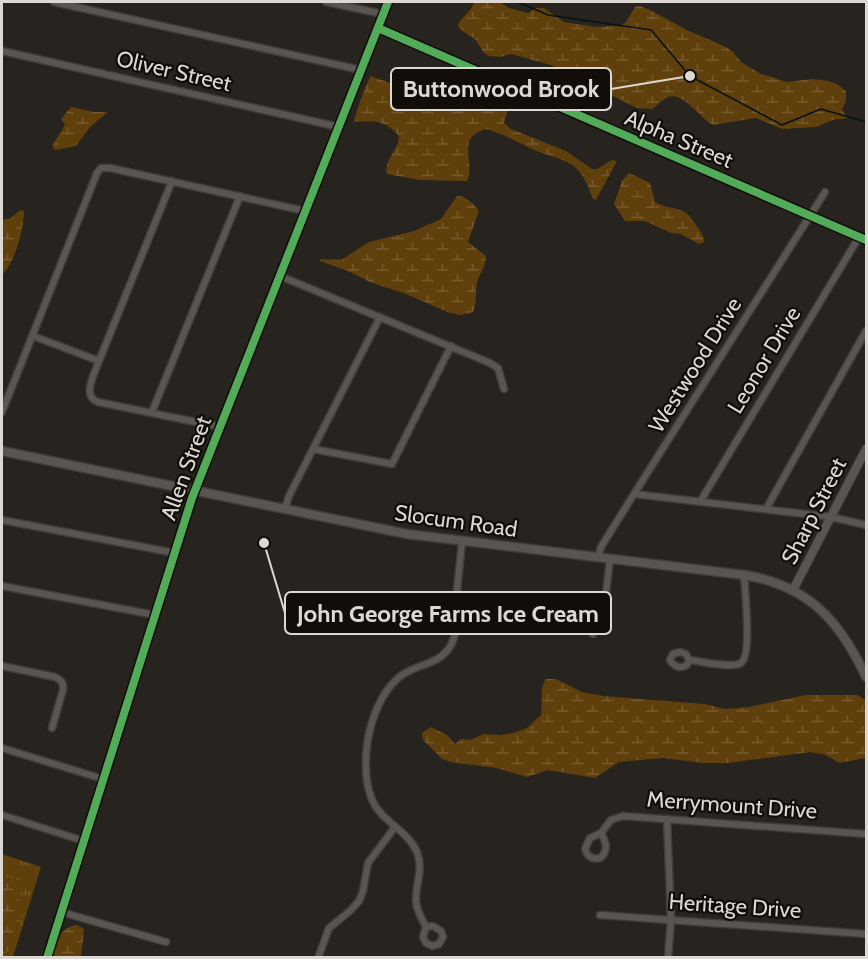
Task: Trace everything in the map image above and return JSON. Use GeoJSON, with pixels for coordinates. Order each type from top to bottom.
{"type":"FeatureCollection","features":[{"type":"Feature","properties":{"kind":"main road","name":"Slocum Road"},"geometry":{"type":"LineString","coordinates":[[2,451],[407,534],[744,575],[770,581],[792,590],[818,607],[836,625],[867,677]]}},
{"type":"Feature","properties":{"kind":"street"},"geometry":{"type":"LineString","coordinates":[[54,2],[361,70]]}},
{"type":"Feature","properties":{"kind":"street"},"geometry":{"type":"LineString","coordinates":[[326,2],[383,14]]}},
{"type":"Feature","properties":{"kind":"street","name":"Allen Street"},"geometry":{"type":"LineString","coordinates":[[47,957],[195,491],[388,2]]}},
{"type":"Feature","properties":{"kind":"street","name":"Alpha Street"},"geometry":{"type":"LineString","coordinates":[[378,28],[867,240]]}},
{"type":"Feature","properties":{"kind":"street","name":"Oliver Street"},"geometry":{"type":"LineString","coordinates":[[2,51],[339,127]]}},
{"type":"Feature","properties":{"kind":"street"},"geometry":{"type":"LineString","coordinates":[[2,412],[101,168],[172,181],[305,211]]}},
{"type":"Feature","properties":{"kind":"street"},"geometry":{"type":"LineString","coordinates":[[172,181],[99,361],[89,392],[92,399],[220,427]]}},
{"type":"Feature","properties":{"kind":"street","name":"Westwood Drive"},"geometry":{"type":"LineString","coordinates":[[598,557],[601,547],[825,192]]}},
{"type":"Feature","properties":{"kind":"street"},"geometry":{"type":"LineString","coordinates":[[152,412],[240,196]]}},
{"type":"Feature","properties":{"kind":"street","name":"Leonor Drive"},"geometry":{"type":"LineString","coordinates":[[700,502],[859,237]]}},
{"type":"Feature","properties":{"kind":"street"},"geometry":{"type":"LineString","coordinates":[[280,276],[482,358],[498,368],[504,389]]}},
{"type":"Feature","properties":{"kind":"street"},"geometry":{"type":"LineString","coordinates":[[285,509],[289,496],[380,317]]}},
{"type":"Feature","properties":{"kind":"street"},"geometry":{"type":"LineString","coordinates":[[766,509],[867,331]]}},
{"type":"Feature","properties":{"kind":"street"},"geometry":{"type":"LineString","coordinates":[[33,336],[99,361]]}},
{"type":"Feature","properties":{"kind":"street"},"geometry":{"type":"LineString","coordinates":[[313,449],[392,464],[451,346]]}},
{"type":"Feature","properties":{"kind":"street","name":"Sharp Street"},"geometry":{"type":"LineString","coordinates":[[792,590],[867,448]]}},
{"type":"Feature","properties":{"kind":"street"},"geometry":{"type":"LineString","coordinates":[[634,494],[831,517],[867,525]]}},
{"type":"Feature","properties":{"kind":"street"},"geometry":{"type":"LineString","coordinates":[[2,520],[174,553]]}},
{"type":"Feature","properties":{"kind":"street"},"geometry":{"type":"LineString","coordinates":[[426,927],[416,902],[420,873],[417,854],[408,839],[380,813],[370,796],[365,770],[367,747],[376,710],[391,685],[408,671],[440,658],[454,639],[457,626],[456,600],[462,542]]}},
{"type":"Feature","properties":{"kind":"street"},"geometry":{"type":"LineString","coordinates":[[593,634],[605,601],[610,559]]}},
{"type":"Feature","properties":{"kind":"street"},"geometry":{"type":"LineString","coordinates":[[689,660],[731,665],[741,663],[746,655],[747,632],[744,575]]}},
{"type":"Feature","properties":{"kind":"street"},"geometry":{"type":"LineString","coordinates":[[2,586],[155,615]]}},
{"type":"Feature","properties":{"kind":"street"},"geometry":{"type":"LineString","coordinates":[[2,666],[55,677],[64,684],[52,728]]}},
{"type":"Feature","properties":{"kind":"street"},"geometry":{"type":"LineString","coordinates":[[2,748],[104,779]]}},
{"type":"Feature","properties":{"kind":"street"},"geometry":{"type":"LineString","coordinates":[[2,815],[84,842]]}},
{"type":"Feature","properties":{"kind":"street","name":"Merrymount Drive"},"geometry":{"type":"LineString","coordinates":[[601,832],[608,822],[617,817],[867,834]]}},
{"type":"Feature","properties":{"kind":"street"},"geometry":{"type":"LineString","coordinates":[[668,819],[671,920],[668,957]]}},
{"type":"Feature","properties":{"kind":"street"},"geometry":{"type":"LineString","coordinates":[[318,957],[329,928],[359,901],[368,863],[394,827]]}},
{"type":"Feature","properties":{"kind":"street"},"geometry":{"type":"LineString","coordinates":[[61,912],[166,942]]}},
{"type":"Feature","properties":{"kind":"street","name":"Heritage Drive"},"geometry":{"type":"LineString","coordinates":[[600,915],[867,934]]}},
{"type":"Feature","properties":{"kind":"green space"},"geometry":{"type":"Polygon","coordinates":[[[474,2],[499,2],[509,8],[528,13],[535,8],[544,8],[564,22],[597,27],[621,25],[626,22],[635,7],[640,6],[726,47],[741,62],[761,74],[787,82],[812,79],[837,84],[846,91],[846,101],[842,110],[848,118],[833,120],[816,127],[782,129],[756,118],[713,125],[686,102],[674,96],[666,98],[652,109],[637,108],[551,65],[511,54],[500,57],[484,53],[475,39],[458,26],[474,2]]]}},
{"type":"Feature","properties":{"kind":"green space"},"geometry":{"type":"Polygon","coordinates":[[[371,76],[419,94],[480,111],[494,104],[503,103],[508,108],[504,123],[511,129],[566,151],[592,169],[597,169],[612,160],[617,161],[596,200],[592,198],[582,175],[572,165],[486,129],[471,138],[467,181],[421,180],[387,174],[387,164],[397,146],[399,136],[388,126],[378,122],[354,122],[371,76]]]}},
{"type":"Feature","properties":{"kind":"green space"},"geometry":{"type":"Polygon","coordinates":[[[71,107],[94,112],[108,112],[90,127],[76,146],[55,150],[52,146],[65,125],[61,119],[71,107]]]}},
{"type":"Feature","properties":{"kind":"green space"},"geometry":{"type":"Polygon","coordinates":[[[629,173],[650,183],[655,202],[686,213],[702,233],[704,242],[699,244],[681,234],[671,233],[645,221],[625,221],[614,204],[622,181],[629,173]]]}},
{"type":"Feature","properties":{"kind":"green space"},"geometry":{"type":"Polygon","coordinates":[[[457,196],[470,201],[479,211],[468,242],[486,256],[477,283],[473,312],[462,315],[450,313],[320,261],[320,259],[341,260],[369,242],[414,231],[441,219],[457,196]]]}},
{"type":"Feature","properties":{"kind":"green space"},"geometry":{"type":"Polygon","coordinates":[[[20,210],[24,211],[24,218],[18,245],[11,262],[2,274],[2,220],[11,218],[20,210]]]}},
{"type":"Feature","properties":{"kind":"green space"},"geometry":{"type":"Polygon","coordinates":[[[546,679],[556,679],[582,692],[603,696],[705,704],[725,709],[749,707],[806,695],[857,695],[866,700],[866,758],[839,763],[826,755],[810,752],[728,763],[703,763],[663,758],[619,762],[595,778],[548,770],[527,777],[496,768],[442,759],[423,740],[422,733],[431,727],[447,735],[455,744],[461,739],[470,740],[484,734],[514,733],[527,728],[541,715],[542,691],[546,679]]]}},
{"type":"Feature","properties":{"kind":"green space"},"geometry":{"type":"Polygon","coordinates":[[[2,854],[41,867],[13,957],[2,958],[2,854]]]}},
{"type":"Feature","properties":{"kind":"green space"},"geometry":{"type":"Polygon","coordinates":[[[2,875],[9,878],[17,877],[24,883],[19,902],[23,917],[16,925],[18,936],[14,950],[6,952],[3,958],[2,875]]]}},
{"type":"Feature","properties":{"kind":"green space"},"geometry":{"type":"Polygon","coordinates":[[[77,925],[84,929],[81,957],[51,958],[62,932],[77,925]]]}},
{"type":"Feature","properties":{"kind":"waterway"},"geometry":{"type":"LineString","coordinates":[[518,2],[548,15],[651,30],[690,76],[782,125],[821,109],[866,122]]}},
{"type":"Feature","properties":{"kind":"cycle path"},"geometry":{"type":"LineString","coordinates":[[47,958],[192,498],[388,2]]}},
{"type":"Feature","properties":{"kind":"cycle path"},"geometry":{"type":"LineString","coordinates":[[378,28],[866,240]]}},
{"type":"Feature","properties":{"kind":"place","name":"Buttonwood Brook"},"geometry":{"type":"Point","coordinates":[690,76]}},
{"type":"Feature","properties":{"kind":"place","name":"John George Farms Ice Cream"},"geometry":{"type":"Point","coordinates":[264,543]}}]}
